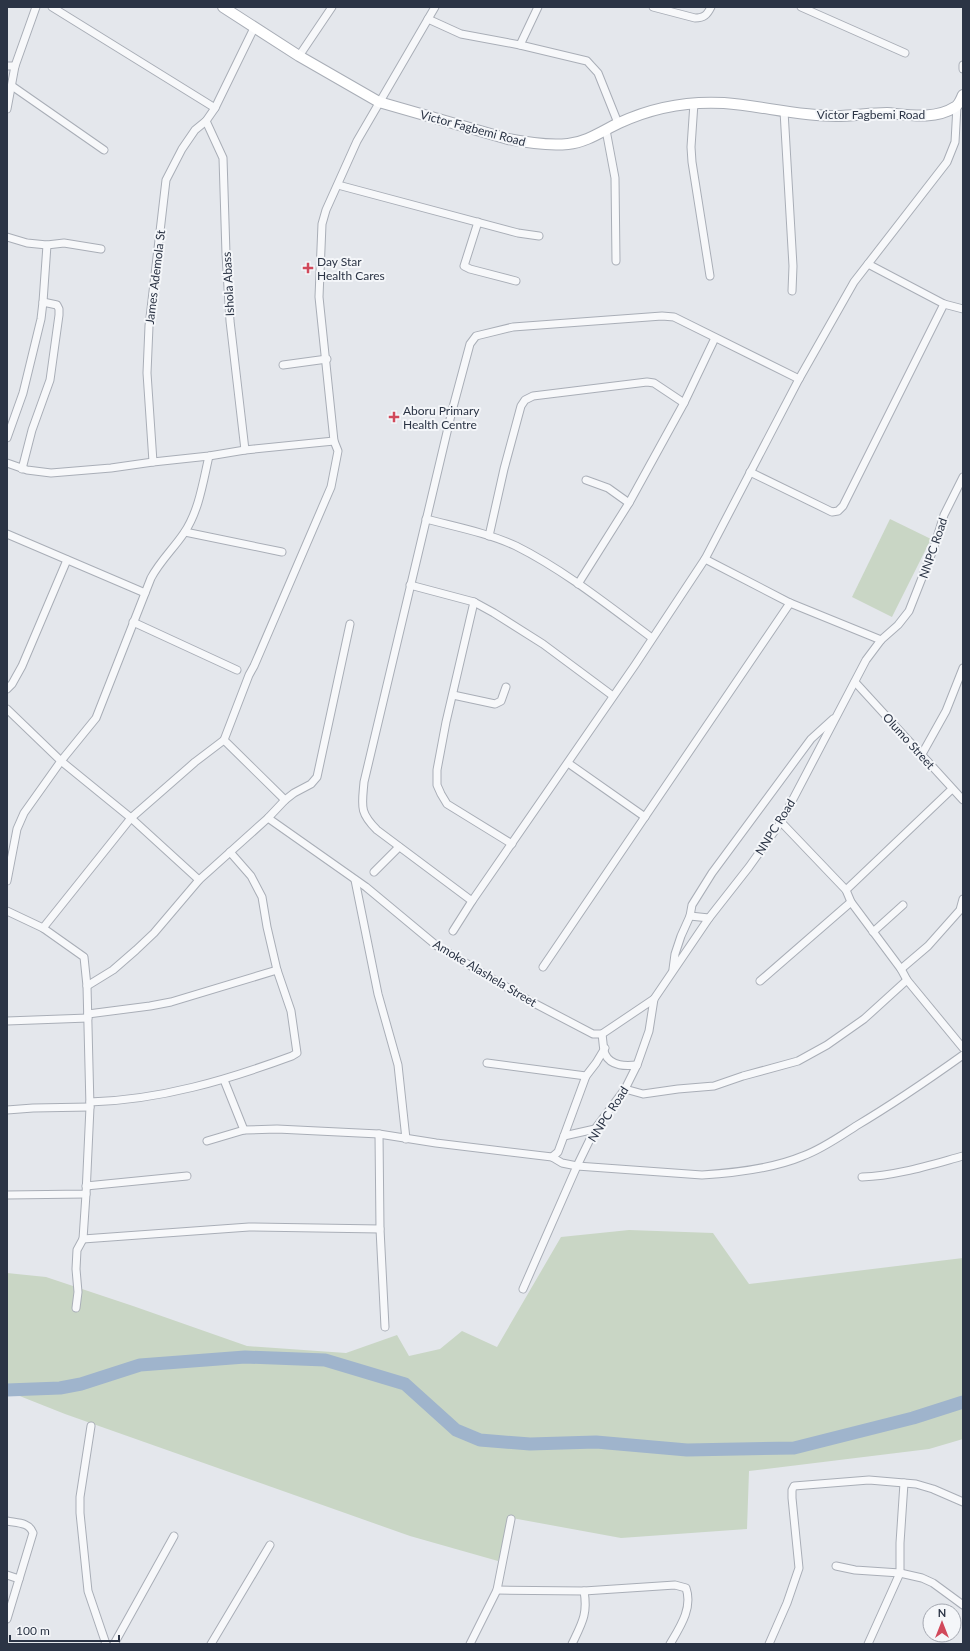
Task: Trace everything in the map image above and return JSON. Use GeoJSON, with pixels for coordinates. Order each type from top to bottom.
{"type":"FeatureCollection","features":[{"type":"Feature","properties":{"kind":"street"},"geometry":{"type":"LineString","coordinates":[[7,108],[15,66],[36,7]]}},
{"type":"Feature","properties":{"kind":"street"},"geometry":{"type":"LineString","coordinates":[[52,7],[214,108]]}},
{"type":"Feature","properties":{"kind":"street","name":"Victor Fagbemi Road"},"geometry":{"type":"LineString","coordinates":[[223,7],[254,28],[379,102],[502,137],[530,143],[569,144],[593,137],[618,123],[657,109],[694,103],[725,103],[836,116],[886,113],[907,116],[940,114],[957,106]]}},
{"type":"Feature","properties":{"kind":"street"},"geometry":{"type":"LineString","coordinates":[[300,56],[332,7]]}},
{"type":"Feature","properties":{"kind":"street"},"geometry":{"type":"LineString","coordinates":[[43,928],[131,818],[195,762],[224,740],[249,675],[331,487],[338,451],[334,440],[320,297],[320,240],[326,210],[357,141],[436,7]]}},
{"type":"Feature","properties":{"kind":"street"},"geometry":{"type":"LineString","coordinates":[[520,45],[538,7]]}},
{"type":"Feature","properties":{"kind":"street"},"geometry":{"type":"LineString","coordinates":[[654,7],[694,18],[701,18],[707,15],[711,7]]}},
{"type":"Feature","properties":{"kind":"street"},"geometry":{"type":"LineString","coordinates":[[800,7],[905,53]]}},
{"type":"Feature","properties":{"kind":"street"},"geometry":{"type":"LineString","coordinates":[[428,20],[461,34],[520,45],[587,61],[598,73],[618,123]]}},
{"type":"Feature","properties":{"kind":"street","name":"James Ademola St"},"geometry":{"type":"LineString","coordinates":[[153,462],[147,373],[149,326],[166,180],[182,149],[195,130],[206,121],[214,108],[254,28]]}},
{"type":"Feature","properties":{"kind":"street"},"geometry":{"type":"LineString","coordinates":[[7,66],[15,66]]}},
{"type":"Feature","properties":{"kind":"street"},"geometry":{"type":"LineString","coordinates":[[12,86],[104,150]]}},
{"type":"Feature","properties":{"kind":"street"},"geometry":{"type":"LineString","coordinates":[[453,931],[472,901],[614,696],[705,558],[799,379],[854,282],[947,162],[956,142],[957,106],[963,95]]}},
{"type":"Feature","properties":{"kind":"street"},"geometry":{"type":"LineString","coordinates":[[694,103],[692,162],[710,276]]}},
{"type":"Feature","properties":{"kind":"street"},"geometry":{"type":"LineString","coordinates":[[784,111],[793,266],[792,291]]}},
{"type":"Feature","properties":{"kind":"street","name":"Ishola Abass"},"geometry":{"type":"LineString","coordinates":[[206,121],[223,158],[230,321],[245,450]]}},
{"type":"Feature","properties":{"kind":"street"},"geometry":{"type":"LineString","coordinates":[[606,130],[615,178],[616,261]]}},
{"type":"Feature","properties":{"kind":"street"},"geometry":{"type":"LineString","coordinates":[[338,185],[518,233],[539,236]]}},
{"type":"Feature","properties":{"kind":"street"},"geometry":{"type":"LineString","coordinates":[[478,222],[464,266],[470,269],[516,281]]}},
{"type":"Feature","properties":{"kind":"street"},"geometry":{"type":"LineString","coordinates":[[7,238],[27,243],[47,245],[64,243],[101,249]]}},
{"type":"Feature","properties":{"kind":"street"},"geometry":{"type":"LineString","coordinates":[[7,438],[22,394],[43,302],[47,245]]}},
{"type":"Feature","properties":{"kind":"street"},"geometry":{"type":"LineString","coordinates":[[868,264],[944,304],[963,309]]}},
{"type":"Feature","properties":{"kind":"street"},"geometry":{"type":"LineString","coordinates":[[22,469],[32,430],[50,380],[59,315],[57,305],[43,302]]}},
{"type":"Feature","properties":{"kind":"street"},"geometry":{"type":"LineString","coordinates":[[750,472],[832,512],[838,511],[842,506],[944,304]]}},
{"type":"Feature","properties":{"kind":"street"},"geometry":{"type":"LineString","coordinates":[[472,901],[377,830],[365,817],[362,803],[364,782],[410,585],[452,411],[470,344],[476,336],[513,327],[662,316],[674,318],[799,379]]}},
{"type":"Feature","properties":{"kind":"street"},"geometry":{"type":"LineString","coordinates":[[578,584],[628,503],[684,403],[715,338]]}},
{"type":"Feature","properties":{"kind":"street"},"geometry":{"type":"LineString","coordinates":[[283,366],[327,359]]}},
{"type":"Feature","properties":{"kind":"street"},"geometry":{"type":"LineString","coordinates":[[489,536],[504,470],[521,406],[525,400],[533,396],[647,382],[654,383],[684,403]]}},
{"type":"Feature","properties":{"kind":"street"},"geometry":{"type":"LineString","coordinates":[[7,463],[22,469],[51,474],[334,440]]}},
{"type":"Feature","properties":{"kind":"street"},"geometry":{"type":"LineString","coordinates":[[7,881],[17,829],[24,813],[61,761],[96,718],[133,622],[156,569],[185,532],[198,502],[210,456]]}},
{"type":"Feature","properties":{"kind":"street"},"geometry":{"type":"LineString","coordinates":[[586,480],[608,488],[628,503]]}},
{"type":"Feature","properties":{"kind":"street","name":"NNPC Road"},"geometry":{"type":"LineString","coordinates":[[523,1289],[577,1166],[596,1130],[625,1089],[638,1065],[649,1031],[654,999],[709,918],[749,867],[781,822],[866,660],[881,640],[898,626],[909,611],[934,550],[944,515],[962,480]]}},
{"type":"Feature","properties":{"kind":"street"},"geometry":{"type":"LineString","coordinates":[[426,519],[489,536],[516,546],[578,584],[652,638]]}},
{"type":"Feature","properties":{"kind":"street"},"geometry":{"type":"LineString","coordinates":[[185,532],[282,552]]}},
{"type":"Feature","properties":{"kind":"street"},"geometry":{"type":"LineString","coordinates":[[7,534],[145,593]]}},
{"type":"Feature","properties":{"kind":"street"},"geometry":{"type":"LineString","coordinates":[[705,558],[790,603],[881,640]]}},
{"type":"Feature","properties":{"kind":"street"},"geometry":{"type":"LineString","coordinates":[[7,690],[22,666],[67,560]]}},
{"type":"Feature","properties":{"kind":"street"},"geometry":{"type":"LineString","coordinates":[[410,585],[474,602],[543,644],[614,696]]}},
{"type":"Feature","properties":{"kind":"street"},"geometry":{"type":"LineString","coordinates":[[474,602],[452,695],[437,770],[437,785],[448,804],[512,844]]}},
{"type":"Feature","properties":{"kind":"street"},"geometry":{"type":"LineString","coordinates":[[543,967],[790,603]]}},
{"type":"Feature","properties":{"kind":"street"},"geometry":{"type":"LineString","coordinates":[[133,622],[237,670]]}},
{"type":"Feature","properties":{"kind":"street"},"geometry":{"type":"LineString","coordinates":[[87,986],[113,970],[154,933],[199,880],[268,818],[285,800],[294,793],[311,784],[317,777],[350,624]]}},
{"type":"Feature","properties":{"kind":"street"},"geometry":{"type":"LineString","coordinates":[[922,754],[941,722],[963,668]]}},
{"type":"Feature","properties":{"kind":"street","name":"Olumo Street"},"geometry":{"type":"LineString","coordinates":[[855,682],[963,800]]}},
{"type":"Feature","properties":{"kind":"street"},"geometry":{"type":"LineString","coordinates":[[452,695],[495,704],[501,701],[506,688]]}},
{"type":"Feature","properties":{"kind":"street"},"geometry":{"type":"LineString","coordinates":[[7,709],[61,761],[131,818],[199,880]]}},
{"type":"Feature","properties":{"kind":"street"},"geometry":{"type":"LineString","coordinates":[[673,971],[675,954],[690,916],[692,905],[712,873],[760,806],[811,739],[837,716]]}},
{"type":"Feature","properties":{"kind":"street"},"geometry":{"type":"LineString","coordinates":[[224,740],[285,800]]}},
{"type":"Feature","properties":{"kind":"street"},"geometry":{"type":"LineString","coordinates":[[568,764],[645,817]]}},
{"type":"Feature","properties":{"kind":"street"},"geometry":{"type":"LineString","coordinates":[[846,890],[952,789]]}},
{"type":"Feature","properties":{"kind":"street","name":"Amoke Alashela Street"},"geometry":{"type":"LineString","coordinates":[[268,818],[366,887],[437,946],[537,1005],[593,1034],[602,1034]]}},
{"type":"Feature","properties":{"kind":"street"},"geometry":{"type":"LineString","coordinates":[[781,822],[846,890],[851,902],[901,969],[907,980],[963,1048]]}},
{"type":"Feature","properties":{"kind":"street"},"geometry":{"type":"LineString","coordinates":[[374,872],[399,847]]}},
{"type":"Feature","properties":{"kind":"street"},"geometry":{"type":"LineString","coordinates":[[7,1110],[90,1105],[140,1098],[224,1080],[297,1053],[291,1011],[277,970],[266,927],[262,897],[251,876],[230,852]]}},
{"type":"Feature","properties":{"kind":"street"},"geometry":{"type":"LineString","coordinates":[[355,880],[378,994],[398,1065],[406,1139]]}},
{"type":"Feature","properties":{"kind":"street"},"geometry":{"type":"LineString","coordinates":[[901,969],[928,946],[960,910],[963,899]]}},
{"type":"Feature","properties":{"kind":"street"},"geometry":{"type":"LineString","coordinates":[[760,982],[851,902]]}},
{"type":"Feature","properties":{"kind":"street"},"geometry":{"type":"LineString","coordinates":[[873,932],[903,905]]}},
{"type":"Feature","properties":{"kind":"street"},"geometry":{"type":"LineString","coordinates":[[7,911],[43,928],[84,957],[87,986],[90,1105],[83,1238],[77,1250],[76,1269],[78,1292],[76,1308]]}},
{"type":"Feature","properties":{"kind":"street"},"geometry":{"type":"LineString","coordinates":[[690,916],[709,918]]}},
{"type":"Feature","properties":{"kind":"street"},"geometry":{"type":"LineString","coordinates":[[7,1021],[88,1016],[150,1006],[171,1002],[277,970]]}},
{"type":"Feature","properties":{"kind":"street"},"geometry":{"type":"LineString","coordinates":[[625,1089],[643,1094],[714,1086],[743,1076],[798,1061],[827,1045],[864,1019],[907,980]]}},
{"type":"Feature","properties":{"kind":"street"},"geometry":{"type":"LineString","coordinates":[[638,1065],[621,1066],[605,1055],[602,1034],[654,999]]}},
{"type":"Feature","properties":{"kind":"street"},"geometry":{"type":"LineString","coordinates":[[552,1157],[558,1152],[586,1076],[605,1048]]}},
{"type":"Feature","properties":{"kind":"street"},"geometry":{"type":"LineString","coordinates":[[207,1141],[244,1130],[276,1129],[379,1134],[406,1139],[552,1157],[562,1162],[577,1166],[702,1175],[718,1174],[783,1163],[804,1156],[899,1100],[963,1055]]}},
{"type":"Feature","properties":{"kind":"street"},"geometry":{"type":"LineString","coordinates":[[487,1063],[586,1076]]}},
{"type":"Feature","properties":{"kind":"street"},"geometry":{"type":"LineString","coordinates":[[224,1080],[244,1130]]}},
{"type":"Feature","properties":{"kind":"street"},"geometry":{"type":"LineString","coordinates":[[564,1136],[596,1130]]}},
{"type":"Feature","properties":{"kind":"street"},"geometry":{"type":"LineString","coordinates":[[379,1134],[380,1229],[386,1327]]}},
{"type":"Feature","properties":{"kind":"street"},"geometry":{"type":"LineString","coordinates":[[862,1177],[879,1176],[900,1172],[963,1156]]}},
{"type":"Feature","properties":{"kind":"street"},"geometry":{"type":"LineString","coordinates":[[86,1186],[187,1176]]}},
{"type":"Feature","properties":{"kind":"street"},"geometry":{"type":"LineString","coordinates":[[7,1195],[86,1194]]}},
{"type":"Feature","properties":{"kind":"street"},"geometry":{"type":"LineString","coordinates":[[83,1238],[249,1227],[380,1229]]}},
{"type":"Feature","properties":{"kind":"street"},"geometry":{"type":"LineString","coordinates":[[90,1426],[80,1497],[80,1513],[88,1591],[106,1644]]}},
{"type":"Feature","properties":{"kind":"street"},"geometry":{"type":"LineString","coordinates":[[769,1644],[787,1604],[799,1568],[792,1498],[793,1488],[798,1486],[869,1480],[904,1483],[933,1489],[963,1502]]}},
{"type":"Feature","properties":{"kind":"street"},"geometry":{"type":"LineString","coordinates":[[868,1644],[900,1573],[900,1543],[904,1483]]}},
{"type":"Feature","properties":{"kind":"street"},"geometry":{"type":"LineString","coordinates":[[470,1644],[497,1590],[511,1519]]}},
{"type":"Feature","properties":{"kind":"street"},"geometry":{"type":"LineString","coordinates":[[7,1522],[26,1525],[30,1527],[33,1533],[7,1619]]}},
{"type":"Feature","properties":{"kind":"street"},"geometry":{"type":"LineString","coordinates":[[114,1644],[174,1536]]}},
{"type":"Feature","properties":{"kind":"street"},"geometry":{"type":"LineString","coordinates":[[211,1644],[270,1545]]}},
{"type":"Feature","properties":{"kind":"street"},"geometry":{"type":"LineString","coordinates":[[836,1566],[855,1570],[900,1573],[933,1583],[963,1606]]}},
{"type":"Feature","properties":{"kind":"street"},"geometry":{"type":"LineString","coordinates":[[7,1574],[19,1579]]}},
{"type":"Feature","properties":{"kind":"street"},"geometry":{"type":"LineString","coordinates":[[497,1590],[584,1591],[675,1585],[686,1588],[689,1596],[688,1606],[682,1623],[670,1644]]}},
{"type":"Feature","properties":{"kind":"street"},"geometry":{"type":"LineString","coordinates":[[572,1644],[587,1605],[584,1591]]}},
{"type":"Feature","properties":{"kind":"green space"},"geometry":{"type":"Polygon","coordinates":[[[890,519],[931,539],[892,617],[852,597],[890,519]]]}},
{"type":"Feature","properties":{"kind":"green space"},"geometry":{"type":"Polygon","coordinates":[[[629,1230],[713,1233],[749,1284],[963,1258],[963,1439],[929,1449],[749,1471],[747,1529],[621,1538],[512,1518],[498,1561],[410,1536],[65,1414],[7,1391],[7,1273],[46,1277],[247,1346],[346,1353],[397,1335],[409,1356],[440,1349],[462,1331],[497,1347],[561,1237],[629,1230]]]}},
{"type":"Feature","properties":{"kind":"waterway"},"geometry":{"type":"LineString","coordinates":[[7,1390],[60,1388],[81,1384],[140,1365],[245,1357],[325,1360],[405,1384],[456,1430],[480,1440],[530,1444],[596,1442],[687,1450],[794,1448],[913,1418],[963,1402]]}},
{"type":"Feature","properties":{"kind":"place","name":"Day Star Health Cares"},"geometry":{"type":"Point","coordinates":[308,268]}},
{"type":"Feature","properties":{"kind":"place","name":"Aboru Primary Health Centre"},"geometry":{"type":"Point","coordinates":[394,417]}}]}
